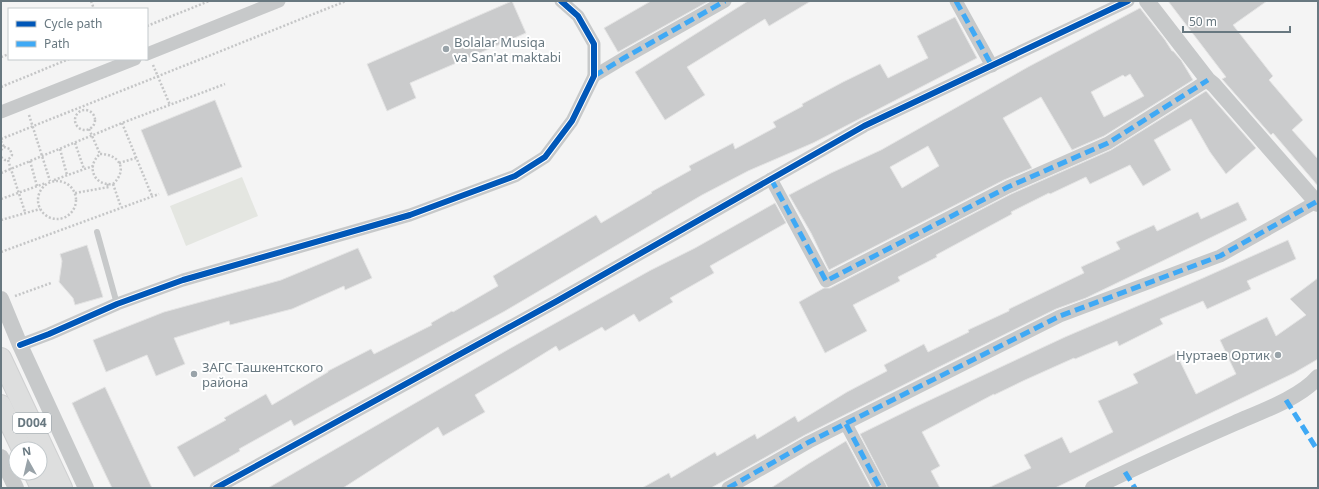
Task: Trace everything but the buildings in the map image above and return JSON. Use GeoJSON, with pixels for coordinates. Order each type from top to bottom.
{"type":"FeatureCollection","features":[{"type":"Feature","properties":{"kind":"main road","name":"D004"},"geometry":{"type":"LineString","coordinates":[[1,358],[62,488]]}},
{"type":"Feature","properties":{"kind":"main road","name":"D004"},"geometry":{"type":"LineString","coordinates":[[1,406],[18,441]]}},
{"type":"Feature","properties":{"kind":"street"},"geometry":{"type":"LineString","coordinates":[[148,54],[279,1]]}},
{"type":"Feature","properties":{"kind":"street"},"geometry":{"type":"LineString","coordinates":[[20,345],[117,304],[183,280],[410,215],[515,176],[544,157],[572,121],[594,76],[594,44],[578,16],[562,1]]}},
{"type":"Feature","properties":{"kind":"street"},"geometry":{"type":"LineString","coordinates":[[594,76],[725,1]]}},
{"type":"Feature","properties":{"kind":"street"},"geometry":{"type":"LineString","coordinates":[[956,1],[992,66]]}},
{"type":"Feature","properties":{"kind":"street"},"geometry":{"type":"LineString","coordinates":[[216,488],[557,301],[864,126],[1128,1]]}},
{"type":"Feature","properties":{"kind":"street"},"geometry":{"type":"LineString","coordinates":[[728,488],[809,442],[1060,316],[1220,256],[1317,203],[1208,80],[1147,1]]}},
{"type":"Feature","properties":{"kind":"street"},"geometry":{"type":"LineString","coordinates":[[1,112],[132,60]]}},
{"type":"Feature","properties":{"kind":"street"},"geometry":{"type":"LineString","coordinates":[[771,179],[826,281],[1008,187],[1108,143],[1208,80]]}},
{"type":"Feature","properties":{"kind":"street"},"geometry":{"type":"LineString","coordinates":[[8,298],[20,345],[86,488]]}},
{"type":"Feature","properties":{"kind":"street"},"geometry":{"type":"LineString","coordinates":[[1093,488],[1125,472],[1286,400],[1313,383],[1318,377]]}},
{"type":"Feature","properties":{"kind":"street"},"geometry":{"type":"LineString","coordinates":[[846,424],[880,488]]}},
{"type":"Feature","properties":{"kind":"street"},"geometry":{"type":"LineString","coordinates":[[1,457],[16,488]]}},
{"type":"Feature","properties":{"kind":"lane"},"geometry":{"type":"LineString","coordinates":[[97,232],[117,304]]}},
{"type":"Feature","properties":{"kind":"path"},"geometry":{"type":"LineString","coordinates":[[148,26],[209,1]]}},
{"type":"Feature","properties":{"kind":"path"},"geometry":{"type":"LineString","coordinates":[[4,147],[1,140],[32,126],[346,1]]}},
{"type":"Feature","properties":{"kind":"path"},"geometry":{"type":"LineString","coordinates":[[148,56],[170,105]]}},
{"type":"Feature","properties":{"kind":"path"},"geometry":{"type":"LineString","coordinates":[[1,87],[67,60]]}},
{"type":"Feature","properties":{"kind":"path"},"geometry":{"type":"LineString","coordinates":[[1,174],[122,123],[225,84]]}},
{"type":"Feature","properties":{"kind":"path"},"geometry":{"type":"LineString","coordinates":[[24,103],[50,181]]}},
{"type":"Feature","properties":{"kind":"path"},"geometry":{"type":"LineString","coordinates":[[79,107],[82,110],[90,111],[94,114],[95,122],[89,129],[85,130],[77,125],[76,117],[82,110]]}},
{"type":"Feature","properties":{"kind":"path"},"geometry":{"type":"LineString","coordinates":[[122,123],[152,196]]}},
{"type":"Feature","properties":{"kind":"path"},"geometry":{"type":"LineString","coordinates":[[89,129],[100,154]]}},
{"type":"Feature","properties":{"kind":"path"},"geometry":{"type":"LineString","coordinates":[[75,143],[84,169]]}},
{"type":"Feature","properties":{"kind":"path"},"geometry":{"type":"LineString","coordinates":[[1,150],[4,147]]}},
{"type":"Feature","properties":{"kind":"path"},"geometry":{"type":"LineString","coordinates":[[4,147],[8,147],[12,151],[11,158],[8,160]]}},
{"type":"Feature","properties":{"kind":"path"},"geometry":{"type":"LineString","coordinates":[[60,149],[68,175]]}},
{"type":"Feature","properties":{"kind":"path"},"geometry":{"type":"LineString","coordinates":[[100,154],[111,154],[119,163],[121,172],[113,184],[98,181],[95,176],[93,166],[96,157],[100,154]]}},
{"type":"Feature","properties":{"kind":"path"},"geometry":{"type":"LineString","coordinates":[[1,157],[8,160]]}},
{"type":"Feature","properties":{"kind":"path"},"geometry":{"type":"LineString","coordinates":[[119,163],[136,158]]}},
{"type":"Feature","properties":{"kind":"path"},"geometry":{"type":"LineString","coordinates":[[8,160],[25,212]]}},
{"type":"Feature","properties":{"kind":"path"},"geometry":{"type":"LineString","coordinates":[[30,161],[37,186]]}},
{"type":"Feature","properties":{"kind":"path"},"geometry":{"type":"LineString","coordinates":[[1,199],[93,166]]}},
{"type":"Feature","properties":{"kind":"path"},"geometry":{"type":"LineString","coordinates":[[50,181],[64,182],[75,193],[76,204],[73,210],[62,218],[49,218],[40,209],[38,196],[40,190],[50,181]]}},
{"type":"Feature","properties":{"kind":"path"},"geometry":{"type":"LineString","coordinates":[[75,193],[109,187],[107,184]]}},
{"type":"Feature","properties":{"kind":"path"},"geometry":{"type":"LineString","coordinates":[[113,184],[121,207]]}},
{"type":"Feature","properties":{"kind":"path"},"geometry":{"type":"LineString","coordinates":[[1,252],[159,194]]}},
{"type":"Feature","properties":{"kind":"path"},"geometry":{"type":"LineString","coordinates":[[1,220],[40,209]]}},
{"type":"Feature","properties":{"kind":"path"},"geometry":{"type":"LineString","coordinates":[[8,298],[50,283]]}},
{"type":"Feature","properties":{"kind":"shaded area"},"geometry":{"type":"Polygon","coordinates":[[[242,177],[258,216],[186,246],[170,206],[242,177]]]}},
{"type":"Feature","properties":{"kind":"marked path"},"geometry":{"type":"LineString","coordinates":[[594,76],[725,1]]}},
{"type":"Feature","properties":{"kind":"marked path"},"geometry":{"type":"LineString","coordinates":[[956,1],[992,66]]}},
{"type":"Feature","properties":{"kind":"marked path"},"geometry":{"type":"LineString","coordinates":[[771,179],[826,281],[1008,187],[1108,143],[1208,80]]}},
{"type":"Feature","properties":{"kind":"marked path"},"geometry":{"type":"LineString","coordinates":[[728,488],[809,442],[1060,316],[1220,256],[1316,202]]}},
{"type":"Feature","properties":{"kind":"marked path"},"geometry":{"type":"LineString","coordinates":[[1286,400],[1318,451]]}},
{"type":"Feature","properties":{"kind":"marked path"},"geometry":{"type":"LineString","coordinates":[[846,424],[880,488]]}},
{"type":"Feature","properties":{"kind":"marked path"},"geometry":{"type":"LineString","coordinates":[[1125,472],[1135,488]]}},
{"type":"Feature","properties":{"kind":"cycle path"},"geometry":{"type":"LineString","coordinates":[[20,345],[117,304],[183,280],[410,215],[515,176],[545,157],[572,121],[594,76],[594,44],[578,16],[561,1]]}},
{"type":"Feature","properties":{"kind":"cycle path"},"geometry":{"type":"LineString","coordinates":[[216,488],[557,301],[864,126],[1128,1]]}},
{"type":"Feature","properties":{"kind":"place","name":"Bolalar Musiqa va San'at maktabi"},"geometry":{"type":"Point","coordinates":[446,49]}},
{"type":"Feature","properties":{"kind":"place","name":"Нуртаев Ортик"},"geometry":{"type":"Point","coordinates":[1278,355]}},
{"type":"Feature","properties":{"kind":"place","name":"ЗАГС Ташкентского района"},"geometry":{"type":"Point","coordinates":[194,374]}}]}
